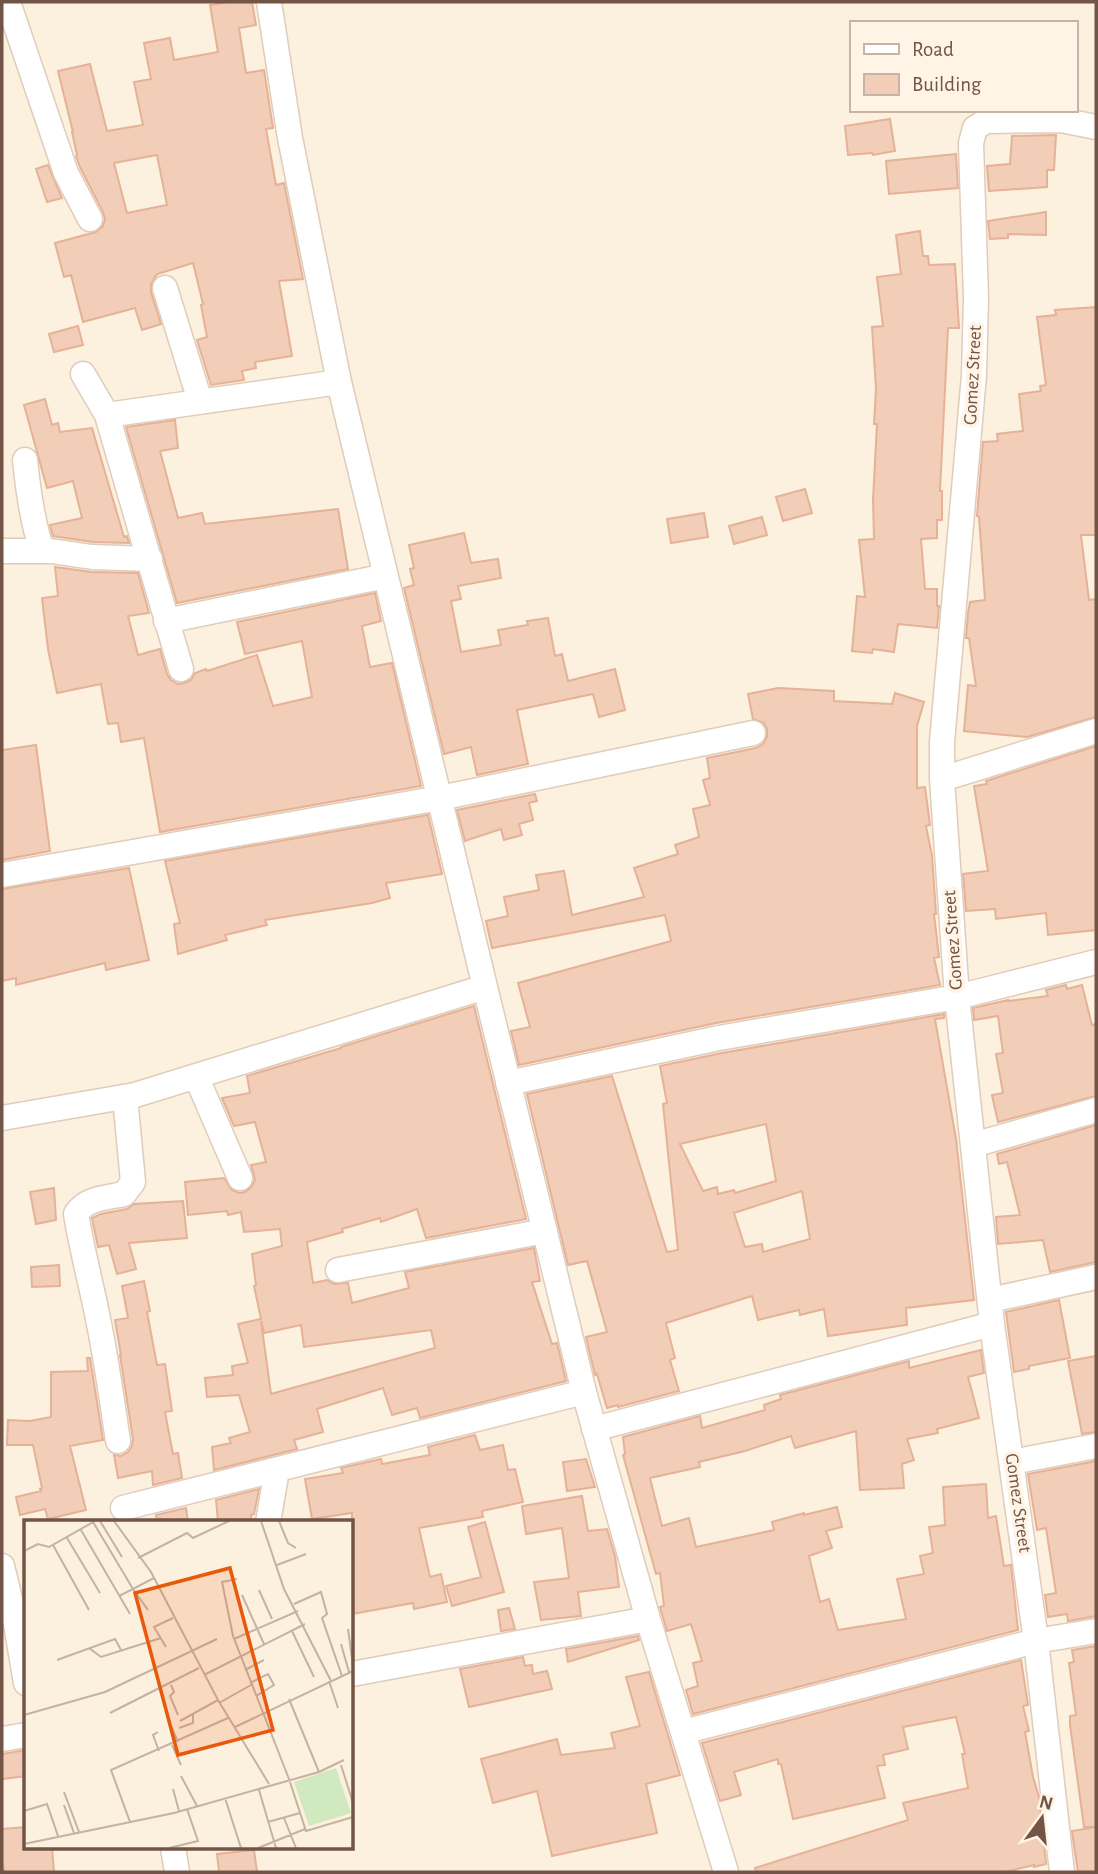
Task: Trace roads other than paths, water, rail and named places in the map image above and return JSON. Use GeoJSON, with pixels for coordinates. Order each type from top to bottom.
{"type":"FeatureCollection","features":[{"type":"Feature","properties":{"kind":"street"},"geometry":{"type":"LineString","coordinates":[[8,2],[66,173],[90,219]]}},
{"type":"Feature","properties":{"kind":"street"},"geometry":{"type":"LineString","coordinates":[[270,2],[290,138],[339,382],[508,1083],[594,1429],[648,1619],[726,1872]]}},
{"type":"Feature","properties":{"kind":"street","name":"Gomez Street"},"geometry":{"type":"LineString","coordinates":[[1062,1872],[1036,1641],[991,1312],[957,996],[942,779],[944,708],[972,414],[976,331],[971,144],[975,128],[986,121],[1061,120],[1096,127]]}},
{"type":"Feature","properties":{"kind":"street"},"geometry":{"type":"LineString","coordinates":[[165,288],[200,401]]}},
{"type":"Feature","properties":{"kind":"street"},"geometry":{"type":"LineString","coordinates":[[83,374],[107,415],[181,669]]}},
{"type":"Feature","properties":{"kind":"street"},"geometry":{"type":"LineString","coordinates":[[107,415],[339,382]]}},
{"type":"Feature","properties":{"kind":"street"},"geometry":{"type":"LineString","coordinates":[[25,460],[29,497],[42,551]]}},
{"type":"Feature","properties":{"kind":"street"},"geometry":{"type":"LineString","coordinates":[[2,551],[66,552],[92,557],[150,559]]}},
{"type":"Feature","properties":{"kind":"street"},"geometry":{"type":"LineString","coordinates":[[166,621],[386,576]]}},
{"type":"Feature","properties":{"kind":"street"},"geometry":{"type":"LineString","coordinates":[[942,779],[1096,731]]}},
{"type":"Feature","properties":{"kind":"street"},"geometry":{"type":"LineString","coordinates":[[2,874],[440,798],[752,733]]}},
{"type":"Feature","properties":{"kind":"street"},"geometry":{"type":"LineString","coordinates":[[508,1083],[732,1036],[957,996],[1096,962]]}},
{"type":"Feature","properties":{"kind":"street"},"geometry":{"type":"LineString","coordinates":[[2,1118],[125,1097],[485,987]]}},
{"type":"Feature","properties":{"kind":"street"},"geometry":{"type":"LineString","coordinates":[[196,1076],[240,1178]]}},
{"type":"Feature","properties":{"kind":"street"},"geometry":{"type":"LineString","coordinates":[[118,1441],[99,1322],[76,1214],[81,1206],[95,1200],[124,1194],[132,1182],[125,1097]]}},
{"type":"Feature","properties":{"kind":"street"},"geometry":{"type":"LineString","coordinates":[[973,1145],[1096,1110]]}},
{"type":"Feature","properties":{"kind":"street"},"geometry":{"type":"LineString","coordinates":[[338,1270],[545,1231]]}},
{"type":"Feature","properties":{"kind":"street"},"geometry":{"type":"LineString","coordinates":[[594,1429],[991,1312],[1096,1276]]}},
{"type":"Feature","properties":{"kind":"street"},"geometry":{"type":"LineString","coordinates":[[123,1508],[584,1392]]}},
{"type":"Feature","properties":{"kind":"street"},"geometry":{"type":"LineString","coordinates":[[1012,1462],[1096,1446]]}},
{"type":"Feature","properties":{"kind":"street"},"geometry":{"type":"LineString","coordinates":[[268,1520],[277,1470]]}},
{"type":"Feature","properties":{"kind":"street"},"geometry":{"type":"LineString","coordinates":[[2,1566],[24,1671]]}},
{"type":"Feature","properties":{"kind":"street"},"geometry":{"type":"LineString","coordinates":[[354,1674],[648,1619]]}},
{"type":"Feature","properties":{"kind":"street"},"geometry":{"type":"LineString","coordinates":[[683,1732],[1036,1641],[1096,1631]]}},
{"type":"Feature","properties":{"kind":"street"},"geometry":{"type":"LineString","coordinates":[[2,1740],[24,1735]]}},
{"type":"Feature","properties":{"kind":"street"},"geometry":{"type":"LineString","coordinates":[[173,1850],[177,1872]]}}]}
